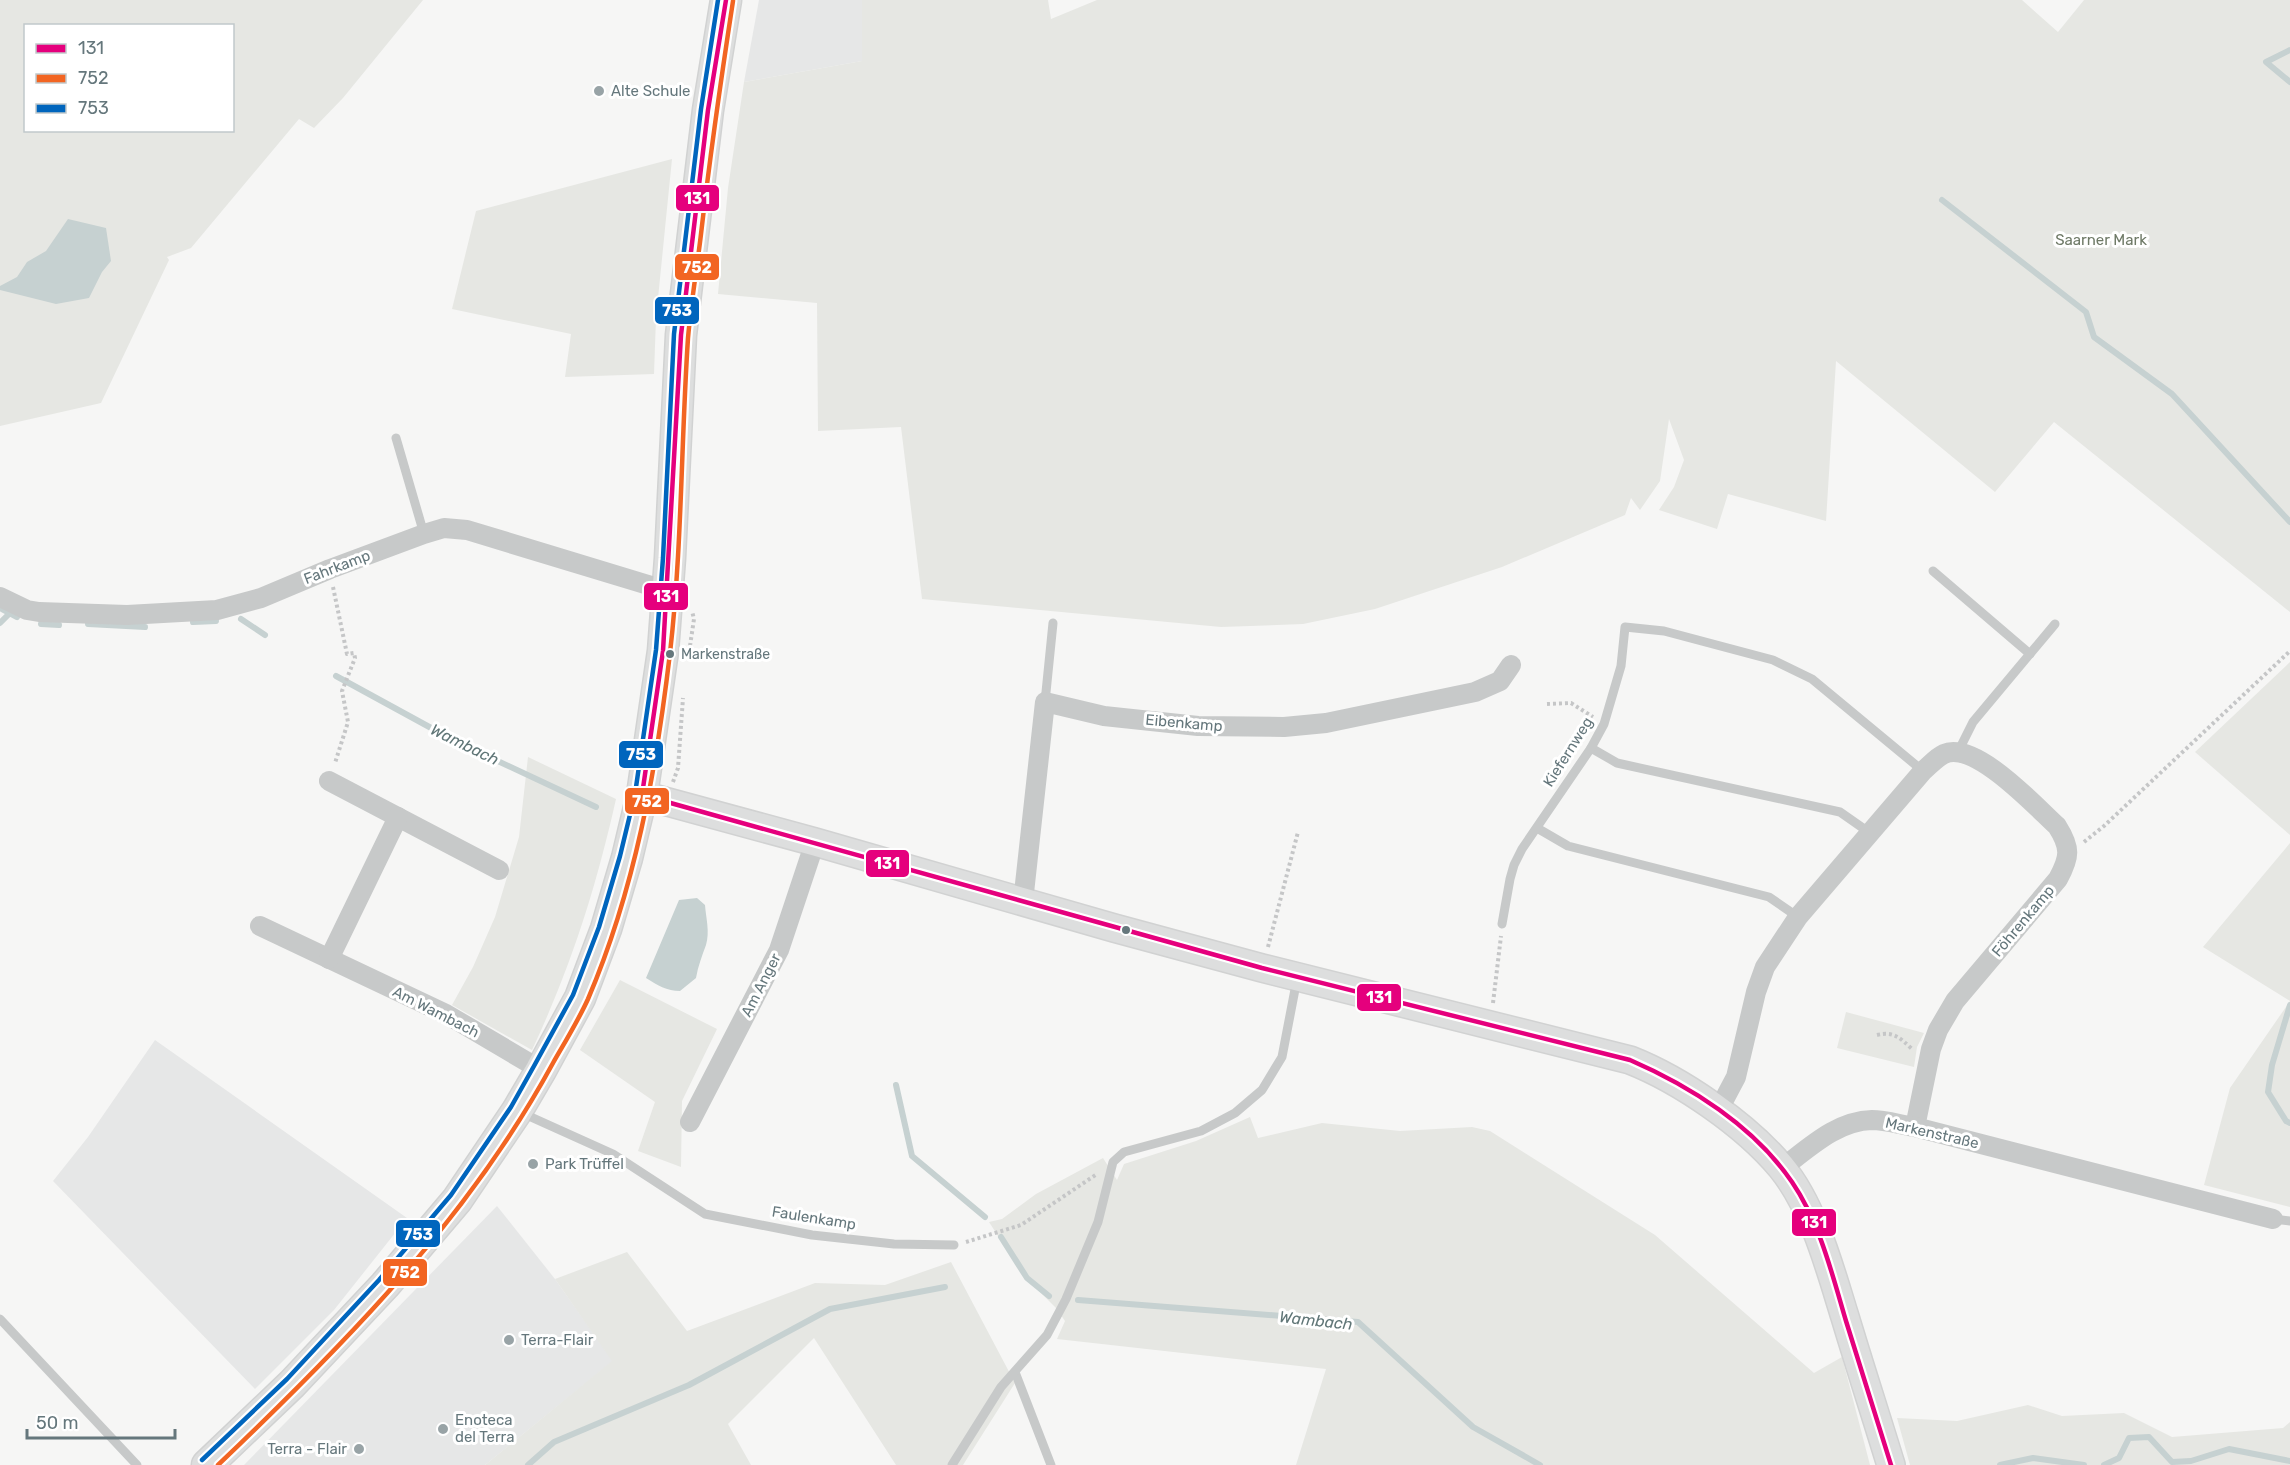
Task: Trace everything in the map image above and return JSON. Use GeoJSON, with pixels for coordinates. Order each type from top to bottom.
{"type":"FeatureCollection","features":[{"type":"Feature","properties":{"kind":"main road"},"geometry":{"type":"LineString","coordinates":[[207,1465],[292,1384],[385,1285],[457,1200],[517,1111],[541,1070],[579,998],[606,929],[627,858],[642,795],[663,651],[681,335],[708,110],[726,0]]}},
{"type":"Feature","properties":{"kind":"street","name":"Fahrkamp"},"geometry":{"type":"LineString","coordinates":[[0,597],[27,610],[39,612],[127,615],[218,610],[261,598],[330,569],[444,528],[467,531],[668,591]]}},
{"type":"Feature","properties":{"kind":"street","name":"Eibenkamp"},"geometry":{"type":"LineString","coordinates":[[1045,702],[1104,716],[1175,724],[1242,728],[1284,727],[1326,723],[1475,692],[1500,681],[1511,665]]}},
{"type":"Feature","properties":{"kind":"street"},"geometry":{"type":"LineString","coordinates":[[1023,902],[1045,702]]}},
{"type":"Feature","properties":{"kind":"street"},"geometry":{"type":"LineString","coordinates":[[1718,1111],[1736,1077],[1756,992],[1765,968],[1798,917],[1923,771],[1945,754],[1958,752],[1983,761],[2057,826],[2065,838],[2069,853]]}},
{"type":"Feature","properties":{"kind":"street"},"geometry":{"type":"LineString","coordinates":[[329,781],[499,870]]}},
{"type":"Feature","properties":{"kind":"street"},"geometry":{"type":"LineString","coordinates":[[642,795],[1262,968],[1630,1060],[1673,1080],[1753,1139],[1782,1168],[1804,1205],[1827,1259],[1891,1465]]}},
{"type":"Feature","properties":{"kind":"street"},"geometry":{"type":"LineString","coordinates":[[329,959],[398,817]]}},
{"type":"Feature","properties":{"kind":"street","name":"Am Anger"},"geometry":{"type":"LineString","coordinates":[[690,1122],[779,950],[815,842]]}},
{"type":"Feature","properties":{"kind":"street","name":"Föhrenkamp"},"geometry":{"type":"LineString","coordinates":[[1915,1127],[1928,1064],[1938,1030],[1955,1001],[2058,879],[2066,865],[2069,853]]}},
{"type":"Feature","properties":{"kind":"street","name":"Am Wambach"},"geometry":{"type":"LineString","coordinates":[[260,926],[446,1014],[541,1070]]}},
{"type":"Feature","properties":{"kind":"street","name":"Markenstraße"},"geometry":{"type":"LineString","coordinates":[[1782,1168],[1828,1133],[1851,1122],[1874,1120],[1915,1127],[2282,1220]]}},
{"type":"Feature","properties":{"kind":"lane"},"geometry":{"type":"LineString","coordinates":[[396,438],[424,534]]}},
{"type":"Feature","properties":{"kind":"lane"},"geometry":{"type":"LineString","coordinates":[[1933,571],[2030,654]]}},
{"type":"Feature","properties":{"kind":"lane"},"geometry":{"type":"LineString","coordinates":[[1045,702],[1053,623]]}},
{"type":"Feature","properties":{"kind":"lane"},"geometry":{"type":"LineString","coordinates":[[1958,752],[1973,722],[2055,624]]}},
{"type":"Feature","properties":{"kind":"lane","name":"Kiefernweg"},"geometry":{"type":"LineString","coordinates":[[1502,924],[1514,865],[1591,748],[1604,724],[1621,666],[1625,627],[1664,631],[1773,660],[1812,679],[1923,771]]}},
{"type":"Feature","properties":{"kind":"lane"},"geometry":{"type":"LineString","coordinates":[[1591,748],[1617,763],[1840,812],[1870,833]]}},
{"type":"Feature","properties":{"kind":"lane"},"geometry":{"type":"LineString","coordinates":[[1537,828],[1568,846],[1769,897],[1798,917]]}},
{"type":"Feature","properties":{"kind":"lane"},"geometry":{"type":"LineString","coordinates":[[952,1465],[1001,1387],[1047,1335],[1066,1299],[1098,1222],[1113,1162],[1124,1152],[1201,1131],[1235,1113],[1262,1090],[1282,1057],[1297,977]]}},
{"type":"Feature","properties":{"kind":"lane","name":"Faulenkamp"},"geometry":{"type":"LineString","coordinates":[[517,1111],[613,1154],[705,1214],[812,1236],[894,1244],[954,1245]]}},
{"type":"Feature","properties":{"kind":"lane"},"geometry":{"type":"LineString","coordinates":[[0,1319],[137,1465]]}},
{"type":"Feature","properties":{"kind":"lane"},"geometry":{"type":"LineString","coordinates":[[1015,1372],[1051,1465]]}},
{"type":"Feature","properties":{"kind":"path"},"geometry":{"type":"LineString","coordinates":[[329,781],[348,722],[342,691],[355,658],[354,653],[347,654],[330,569]]}},
{"type":"Feature","properties":{"kind":"path"},"geometry":{"type":"LineString","coordinates":[[2069,853],[2104,826],[2290,651]]}},
{"type":"Feature","properties":{"kind":"path"},"geometry":{"type":"LineString","coordinates":[[1547,704],[1571,703],[1586,713]]}},
{"type":"Feature","properties":{"kind":"path"},"geometry":{"type":"LineString","coordinates":[[1262,968],[1298,832]]}},
{"type":"Feature","properties":{"kind":"path"},"geometry":{"type":"LineString","coordinates":[[1490,1024],[1502,924]]}},
{"type":"Feature","properties":{"kind":"path"},"geometry":{"type":"LineString","coordinates":[[1877,1035],[1889,1032],[1901,1038],[1928,1064]]}},
{"type":"Feature","properties":{"kind":"path"},"geometry":{"type":"LineString","coordinates":[[954,1245],[1021,1225],[1113,1162]]}},
{"type":"Feature","properties":{"kind":"shaded area"},"geometry":{"type":"Polygon","coordinates":[[[759,0],[862,0],[862,61],[744,82],[759,0]]]}},
{"type":"Feature","properties":{"kind":"shaded area"},"geometry":{"type":"Polygon","coordinates":[[[68,219],[106,228],[111,261],[102,272],[89,298],[56,304],[0,290],[0,286],[17,277],[27,262],[46,251],[68,219]]]}},
{"type":"Feature","properties":{"kind":"shaded area"},"geometry":{"type":"Polygon","coordinates":[[[697,898],[705,905],[708,935],[696,978],[680,991],[666,989],[646,978],[679,900],[697,898]]]}},
{"type":"Feature","properties":{"kind":"shaded area"},"geometry":{"type":"Polygon","coordinates":[[[155,1040],[407,1218],[334,1310],[255,1389],[53,1181],[88,1137],[155,1040]]]}},
{"type":"Feature","properties":{"kind":"shaded area"},"geometry":{"type":"Polygon","coordinates":[[[497,1206],[555,1279],[613,1361],[485,1465],[244,1465],[497,1206]]]}},
{"type":"Feature","properties":{"kind":"green space"},"geometry":{"type":"Polygon","coordinates":[[[0,0],[423,0],[343,98],[314,128],[299,119],[191,248],[167,257],[169,260],[101,403],[0,426],[0,0]]]}},
{"type":"Feature","properties":{"kind":"green space","name":"Saarner Mark"},"geometry":{"type":"Polygon","coordinates":[[[862,0],[1048,0],[1051,19],[1097,0],[2022,0],[2058,32],[2084,0],[2290,0],[2290,612],[2054,422],[1995,492],[1836,361],[1826,521],[1728,494],[1717,529],[1659,510],[1674,487],[1684,460],[1669,419],[1660,481],[1640,510],[1631,498],[1625,515],[1502,567],[1375,609],[1303,624],[1221,627],[922,599],[901,427],[818,431],[817,303],[718,294],[728,188],[744,82],[862,61],[862,0]]]}},
{"type":"Feature","properties":{"kind":"green space"},"geometry":{"type":"Polygon","coordinates":[[[672,159],[656,318],[654,374],[565,377],[571,334],[452,309],[476,211],[672,159]]]}},
{"type":"Feature","properties":{"kind":"green space"},"geometry":{"type":"Polygon","coordinates":[[[2290,662],[2290,835],[2195,752],[2290,662]]]}},
{"type":"Feature","properties":{"kind":"green space"},"geometry":{"type":"Polygon","coordinates":[[[528,757],[616,799],[581,927],[559,988],[532,1050],[452,1005],[473,967],[495,917],[519,837],[528,757]]]}},
{"type":"Feature","properties":{"kind":"green space"},"geometry":{"type":"Polygon","coordinates":[[[2290,843],[2290,1001],[2203,947],[2290,843]]]}},
{"type":"Feature","properties":{"kind":"green space"},"geometry":{"type":"Polygon","coordinates":[[[620,980],[717,1029],[682,1101],[681,1167],[638,1151],[655,1102],[580,1050],[620,980]]]}},
{"type":"Feature","properties":{"kind":"green space"},"geometry":{"type":"Polygon","coordinates":[[[2290,1001],[2290,1207],[2204,1185],[2230,1088],[2290,1001]]]}},
{"type":"Feature","properties":{"kind":"green space"},"geometry":{"type":"Polygon","coordinates":[[[1846,1012],[1924,1033],[1917,1047],[1914,1067],[1837,1048],[1846,1012]]]}},
{"type":"Feature","properties":{"kind":"green space"},"geometry":{"type":"Polygon","coordinates":[[[1250,1117],[1258,1138],[1322,1123],[1400,1131],[1472,1127],[1490,1131],[1655,1235],[1814,1373],[1842,1357],[1870,1465],[1296,1465],[1326,1369],[1057,1339],[1065,1321],[1056,1308],[1023,1275],[989,1222],[1002,1219],[1036,1194],[1103,1158],[1117,1180],[1124,1164],[1196,1141],[1250,1117]]]}},
{"type":"Feature","properties":{"kind":"green space"},"geometry":{"type":"Polygon","coordinates":[[[627,1252],[687,1331],[815,1283],[885,1285],[951,1262],[1015,1383],[963,1465],[896,1465],[814,1338],[728,1424],[751,1465],[485,1465],[612,1361],[555,1279],[627,1252]]]}},
{"type":"Feature","properties":{"kind":"green space"},"geometry":{"type":"Polygon","coordinates":[[[2028,1405],[2062,1416],[2124,1413],[2172,1437],[2283,1428],[2290,1422],[2290,1465],[1910,1465],[1897,1418],[1957,1421],[2028,1405]]]}},
{"type":"Feature","properties":{"kind":"waterway"},"geometry":{"type":"LineString","coordinates":[[2290,50],[2266,62],[2290,82]]}},
{"type":"Feature","properties":{"kind":"waterway"},"geometry":{"type":"LineString","coordinates":[[1942,200],[2086,312],[2094,337],[2172,394],[2290,522]]}},
{"type":"Feature","properties":{"kind":"waterway","name":"Wambach"},"geometry":{"type":"LineString","coordinates":[[2,609],[17,617]]}},
{"type":"Feature","properties":{"kind":"waterway"},"geometry":{"type":"LineString","coordinates":[[0,623],[10,613]]}},
{"type":"Feature","properties":{"kind":"waterway","name":"Wambach"},"geometry":{"type":"LineString","coordinates":[[241,619],[265,635]]}},
{"type":"Feature","properties":{"kind":"waterway","name":"Wambach"},"geometry":{"type":"LineString","coordinates":[[193,622],[216,621]]}},
{"type":"Feature","properties":{"kind":"waterway","name":"Wambach"},"geometry":{"type":"LineString","coordinates":[[41,624],[59,625]]}},
{"type":"Feature","properties":{"kind":"waterway","name":"Wambach"},"geometry":{"type":"LineString","coordinates":[[88,624],[145,627]]}},
{"type":"Feature","properties":{"kind":"waterway","name":"Wambach"},"geometry":{"type":"LineString","coordinates":[[336,676],[455,741],[596,807]]}},
{"type":"Feature","properties":{"kind":"waterway"},"geometry":{"type":"LineString","coordinates":[[2290,1005],[2272,1065],[2268,1092],[2286,1121],[2290,1123]]}},
{"type":"Feature","properties":{"kind":"waterway","name":"Wambach"},"geometry":{"type":"LineString","coordinates":[[896,1085],[912,1156],[985,1217]]}},
{"type":"Feature","properties":{"kind":"waterway","name":"Wambach"},"geometry":{"type":"LineString","coordinates":[[1001,1237],[1027,1278],[1049,1296]]}},
{"type":"Feature","properties":{"kind":"waterway"},"geometry":{"type":"LineString","coordinates":[[528,1465],[554,1442],[689,1385],[830,1309],[945,1287]]}},
{"type":"Feature","properties":{"kind":"waterway","name":"Wambach"},"geometry":{"type":"LineString","coordinates":[[1078,1300],[1358,1322],[1473,1427],[1540,1465]]}},
{"type":"Feature","properties":{"kind":"waterway","name":"Wambach"},"geometry":{"type":"LineString","coordinates":[[2104,1465],[2119,1458],[2129,1438],[2149,1437],[2172,1462],[2191,1461],[2229,1449],[2290,1461]]}},
{"type":"Feature","properties":{"kind":"waterway","name":"Wambach"},"geometry":{"type":"LineString","coordinates":[[2000,1465],[2033,1458],[2084,1465]]}},
{"type":"Feature","properties":{"kind":"transit line","name":"753"},"geometry":{"type":"LineString","coordinates":[[202,1460],[287,1379],[379,1280],[451,1195],[511,1107],[534,1066],[573,995],[599,927],[635,794],[656,650],[674,334],[701,109],[718,0]]}},
{"type":"Feature","properties":{"kind":"transit line","name":"131"},"geometry":{"type":"LineString","coordinates":[[642,795],[663,651],[681,335],[708,110],[726,0]]}},
{"type":"Feature","properties":{"kind":"transit line","name":"752"},"geometry":{"type":"LineString","coordinates":[[218,1465],[358,1326],[444,1226],[483,1174],[520,1120],[580,1015],[619,915],[650,785],[670,653],[677,575],[689,325],[733,1]]}},
{"type":"Feature","properties":{"kind":"transit line","name":"131"},"geometry":{"type":"LineString","coordinates":[[642,795],[1262,968],[1630,1060],[1653,1070],[1698,1095],[1740,1126],[1777,1162],[1802,1198],[1824,1249],[1891,1465]]}},
{"type":"Feature","properties":{"kind":"place","name":"Alte Schule"},"geometry":{"type":"Point","coordinates":[599,91]}},
{"type":"Feature","properties":{"kind":"place","name":"Markenstraße"},"geometry":{"type":"Point","coordinates":[670,654]}},
{"type":"Feature","properties":{"kind":"place","name":"Park Trüffel"},"geometry":{"type":"Point","coordinates":[533,1164]}},
{"type":"Feature","properties":{"kind":"place","name":"Terra-Flair"},"geometry":{"type":"Point","coordinates":[509,1340]}},
{"type":"Feature","properties":{"kind":"place","name":"Enoteca del Terra"},"geometry":{"type":"Point","coordinates":[443,1429]}},
{"type":"Feature","properties":{"kind":"place","name":"Terra - Flair"},"geometry":{"type":"Point","coordinates":[359,1449]}}]}
